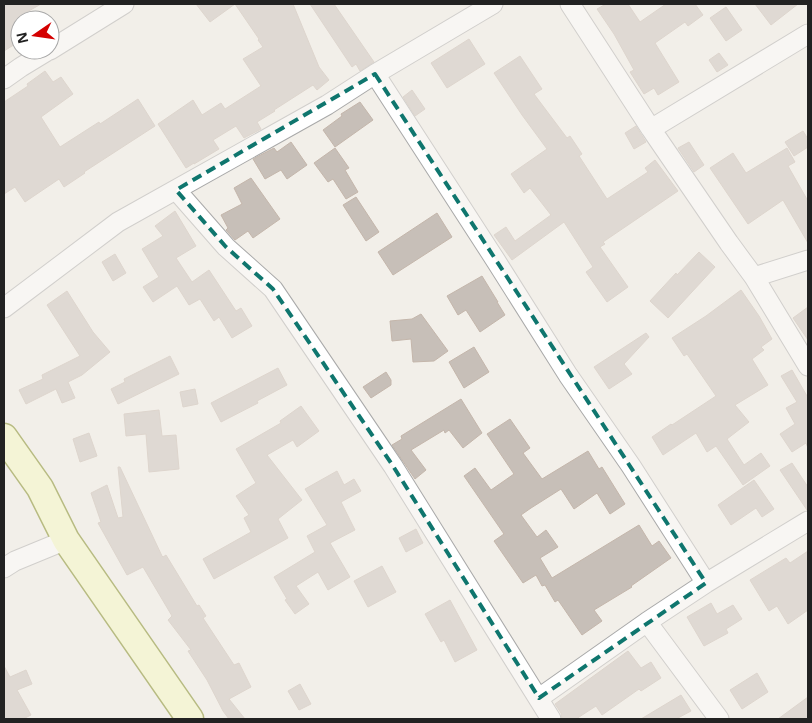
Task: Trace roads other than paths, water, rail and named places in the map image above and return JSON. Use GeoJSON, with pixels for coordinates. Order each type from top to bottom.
{"type":"FeatureCollection","features":[{"type":"Feature","properties":{"kind":"street"},"geometry":{"type":"LineString","coordinates":[[60,44],[124,4]]}},
{"type":"Feature","properties":{"kind":"street"},"geometry":{"type":"LineString","coordinates":[[4,308],[118,222],[327,105],[375,74],[493,4]]}},
{"type":"Feature","properties":{"kind":"street"},"geometry":{"type":"LineString","coordinates":[[570,4],[651,129],[754,277],[808,366]]}},
{"type":"Feature","properties":{"kind":"street"},"geometry":{"type":"LineString","coordinates":[[651,129],[808,34]]}},
{"type":"Feature","properties":{"kind":"street"},"geometry":{"type":"LineString","coordinates":[[4,79],[33,60]]}},
{"type":"Feature","properties":{"kind":"street"},"geometry":{"type":"LineString","coordinates":[[375,74],[568,375],[631,466],[706,583]]}},
{"type":"Feature","properties":{"kind":"street"},"geometry":{"type":"LineString","coordinates":[[176,190],[226,247],[273,289],[392,466],[551,719]]}},
{"type":"Feature","properties":{"kind":"street"},"geometry":{"type":"LineString","coordinates":[[754,277],[808,260]]}},
{"type":"Feature","properties":{"kind":"street"},"geometry":{"type":"LineString","coordinates":[[4,438],[40,488],[66,540],[190,719]]}},
{"type":"Feature","properties":{"kind":"street"},"geometry":{"type":"LineString","coordinates":[[539,698],[706,583],[808,521]]}},
{"type":"Feature","properties":{"kind":"street"},"geometry":{"type":"LineString","coordinates":[[4,568],[15,561],[66,540]]}},
{"type":"Feature","properties":{"kind":"street"},"geometry":{"type":"LineString","coordinates":[[647,622],[719,719]]}}]}
